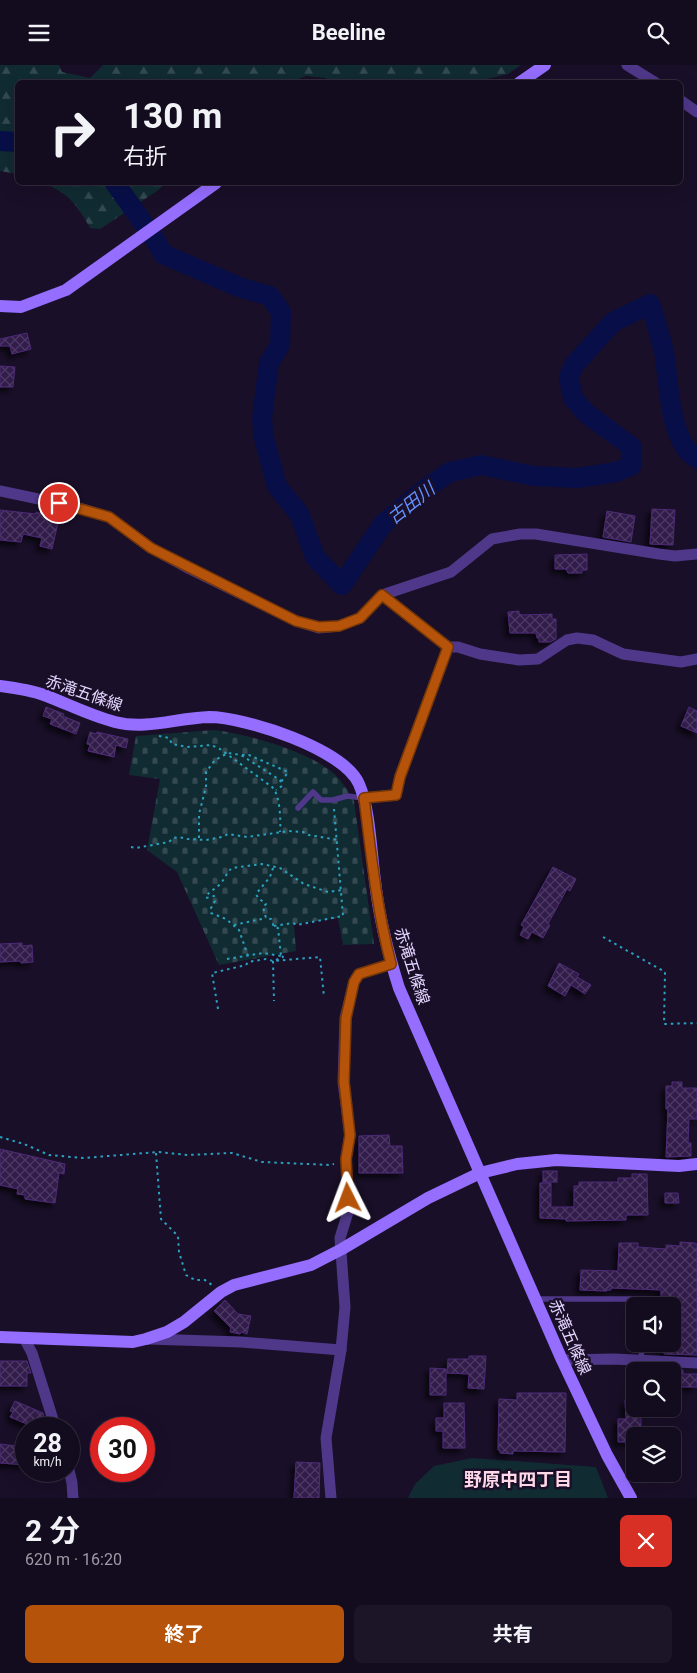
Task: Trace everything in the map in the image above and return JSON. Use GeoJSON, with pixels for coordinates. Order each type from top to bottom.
{"type":"FeatureCollection","features":[{"type":"Feature","properties":{"kind":"main road"},"geometry":{"type":"LineString","coordinates":[[523,80],[545,65]]}},
{"type":"Feature","properties":{"kind":"main road"},"geometry":{"type":"LineString","coordinates":[[0,306],[22,307],[66,290],[213,185]]}},
{"type":"Feature","properties":{"kind":"main road","name":"赤滝五條線"},"geometry":{"type":"LineString","coordinates":[[0,685],[42,695],[115,722],[143,725],[194,718],[218,718],[248,723],[270,729],[337,759],[352,771],[359,782],[364,798],[376,895],[384,938],[408,1011],[562,1360],[607,1455],[631,1498]]}},
{"type":"Feature","properties":{"kind":"main road"},"geometry":{"type":"LineString","coordinates":[[0,1337],[133,1341],[167,1332],[184,1322],[221,1292],[234,1285],[310,1265],[342,1249],[428,1198],[480,1173],[517,1164],[556,1160],[679,1166],[697,1164]]}},
{"type":"Feature","properties":{"kind":"street"},"geometry":{"type":"LineString","coordinates":[[627,65],[651,80]]}},
{"type":"Feature","properties":{"kind":"street"},"geometry":{"type":"LineString","coordinates":[[683,102],[697,112]]}},
{"type":"Feature","properties":{"kind":"street"},"geometry":{"type":"LineString","coordinates":[[0,491],[76,507],[109,517],[165,556],[296,621],[319,627],[339,626],[360,618],[382,595],[451,571],[492,539],[520,534],[536,534],[675,556],[697,554]]}},
{"type":"Feature","properties":{"kind":"street"},"geometry":{"type":"LineString","coordinates":[[382,595],[448,647],[458,647],[480,654],[519,660],[538,659],[567,640],[576,638],[593,640],[623,654],[681,662],[697,659]]}},
{"type":"Feature","properties":{"kind":"street"},"geometry":{"type":"LineString","coordinates":[[364,798],[396,795],[400,777],[448,647]]}},
{"type":"Feature","properties":{"kind":"street"},"geometry":{"type":"LineString","coordinates":[[331,1498],[326,1438],[346,1307],[340,1238],[349,1209],[346,1159],[350,1135],[344,1082],[346,1018],[351,991],[359,974],[391,964]]}},
{"type":"Feature","properties":{"kind":"street"},"geometry":{"type":"LineString","coordinates":[[24,1338],[32,1353],[52,1417]]}},
{"type":"Feature","properties":{"kind":"street"},"geometry":{"type":"LineString","coordinates":[[146,1339],[251,1342],[341,1349]]}},
{"type":"Feature","properties":{"kind":"street"},"geometry":{"type":"LineString","coordinates":[[562,1360],[641,1360],[697,1363]]}},
{"type":"Feature","properties":{"kind":"street"},"geometry":{"type":"LineString","coordinates":[[72,1482],[72,1498]]}},
{"type":"Feature","properties":{"kind":"lane"},"geometry":{"type":"LineString","coordinates":[[298,808],[313,792],[321,800],[347,797],[364,798]]}},
{"type":"Feature","properties":{"kind":"lane"},"geometry":{"type":"LineString","coordinates":[[535,1299],[626,1299]]}},
{"type":"Feature","properties":{"kind":"lane"},"geometry":{"type":"LineString","coordinates":[[641,1360],[642,1352]]}},
{"type":"Feature","properties":{"kind":"path"},"geometry":{"type":"LineString","coordinates":[[156,724],[159,736],[169,738],[172,744],[187,747],[210,745],[228,753],[276,790],[280,832]]}},
{"type":"Feature","properties":{"kind":"path"},"geometry":{"type":"LineString","coordinates":[[200,839],[200,814],[206,787],[206,772],[212,763],[228,753],[249,755],[288,772],[281,783],[282,786],[276,790]]}},
{"type":"Feature","properties":{"kind":"path"},"geometry":{"type":"LineString","coordinates":[[241,755],[273,775],[281,783]]}},
{"type":"Feature","properties":{"kind":"path"},"geometry":{"type":"LineString","coordinates":[[274,926],[293,923],[297,925],[343,915],[338,840],[333,800]]}},
{"type":"Feature","properties":{"kind":"path"},"geometry":{"type":"LineString","coordinates":[[130,847],[136,848],[169,842],[173,838],[179,837],[206,840],[228,834],[247,837],[280,832],[303,832],[309,835],[338,840]]}},
{"type":"Feature","properties":{"kind":"path"},"geometry":{"type":"LineString","coordinates":[[248,956],[239,930],[226,919],[211,913],[215,901],[214,896],[206,898],[221,884],[224,876],[232,868],[262,864],[285,870],[304,884],[328,891],[342,890]]}},
{"type":"Feature","properties":{"kind":"path"},"geometry":{"type":"LineString","coordinates":[[266,918],[263,907],[266,903],[258,898],[256,894],[270,877],[274,867]]}},
{"type":"Feature","properties":{"kind":"path"},"geometry":{"type":"LineString","coordinates":[[233,925],[266,918],[271,919],[274,926],[278,928],[282,956]]}},
{"type":"Feature","properties":{"kind":"path"},"geometry":{"type":"LineString","coordinates":[[603,937],[665,971],[664,1023],[697,1023]]}},
{"type":"Feature","properties":{"kind":"path"},"geometry":{"type":"LineString","coordinates":[[227,959],[263,953],[282,956]]}},
{"type":"Feature","properties":{"kind":"path"},"geometry":{"type":"LineString","coordinates":[[274,961],[282,956]]}},
{"type":"Feature","properties":{"kind":"path"},"geometry":{"type":"LineString","coordinates":[[218,1009],[212,973],[246,965],[248,962],[266,959],[274,961],[320,957],[324,997]]}},
{"type":"Feature","properties":{"kind":"path"},"geometry":{"type":"LineString","coordinates":[[274,961],[274,1001]]}},
{"type":"Feature","properties":{"kind":"path"},"geometry":{"type":"LineString","coordinates":[[0,1137],[24,1144],[49,1155],[83,1158],[156,1153],[187,1155],[232,1153],[262,1162],[277,1164],[330,1165],[346,1159]]}},
{"type":"Feature","properties":{"kind":"path"},"geometry":{"type":"LineString","coordinates":[[156,1153],[161,1219],[178,1236],[179,1252],[186,1275],[195,1280],[205,1279],[221,1292]]}},
{"type":"Feature","properties":{"kind":"green space"},"geometry":{"type":"Polygon","coordinates":[[[0,65],[59,65],[62,72],[90,78],[103,65],[521,65],[508,74],[482,80],[328,80],[326,78],[306,76],[296,80],[15,80],[15,174],[0,171],[0,65]]]}},
{"type":"Feature","properties":{"kind":"green space"},"geometry":{"type":"Polygon","coordinates":[[[48,185],[164,185],[100,229],[90,228],[71,201],[48,185]]]}},
{"type":"Feature","properties":{"kind":"green space"},"geometry":{"type":"Polygon","coordinates":[[[214,730],[258,739],[306,756],[320,763],[341,781],[354,801],[374,944],[343,945],[338,918],[294,924],[296,951],[219,965],[177,872],[147,850],[160,779],[129,775],[136,736],[214,730]]]}},
{"type":"Feature","properties":{"kind":"green space"},"geometry":{"type":"Polygon","coordinates":[[[472,1458],[596,1467],[608,1498],[408,1498],[415,1484],[434,1466],[472,1458]]]}},
{"type":"Feature","properties":{"kind":"building"},"geometry":{"type":"Polygon","coordinates":[[[27,333],[31,349],[12,354],[10,346],[0,346],[0,339],[27,333]]]}},
{"type":"Feature","properties":{"kind":"building"},"geometry":{"type":"Polygon","coordinates":[[[0,366],[15,367],[13,387],[0,387],[0,366]]]}},
{"type":"Feature","properties":{"kind":"building"},"geometry":{"type":"Polygon","coordinates":[[[652,509],[675,510],[673,545],[650,544],[652,509]]]}},
{"type":"Feature","properties":{"kind":"building"},"geometry":{"type":"Polygon","coordinates":[[[0,510],[36,514],[36,512],[47,515],[50,512],[60,514],[52,549],[40,546],[42,538],[23,534],[21,542],[0,540],[0,510]]]}},
{"type":"Feature","properties":{"kind":"building"},"geometry":{"type":"Polygon","coordinates":[[[607,511],[635,516],[631,542],[603,537],[607,511]]]}},
{"type":"Feature","properties":{"kind":"building"},"geometry":{"type":"Polygon","coordinates":[[[587,554],[587,570],[582,570],[582,573],[568,573],[566,569],[555,569],[555,555],[587,554]]]}},
{"type":"Feature","properties":{"kind":"building"},"geometry":{"type":"Polygon","coordinates":[[[519,611],[519,614],[523,615],[552,614],[552,619],[556,619],[556,639],[550,642],[539,642],[536,633],[510,633],[508,612],[519,611]]]}},
{"type":"Feature","properties":{"kind":"building"},"geometry":{"type":"Polygon","coordinates":[[[46,707],[80,723],[76,734],[50,724],[52,719],[43,716],[46,707]]]}},
{"type":"Feature","properties":{"kind":"building"},"geometry":{"type":"Polygon","coordinates":[[[689,707],[697,711],[697,733],[681,726],[689,707]]]}},
{"type":"Feature","properties":{"kind":"building"},"geometry":{"type":"Polygon","coordinates":[[[90,732],[128,739],[126,748],[116,745],[114,757],[88,751],[90,745],[87,744],[90,732]]]}},
{"type":"Feature","properties":{"kind":"building"},"geometry":{"type":"Polygon","coordinates":[[[553,867],[576,879],[570,891],[567,889],[548,924],[550,925],[543,938],[532,932],[528,939],[520,935],[524,927],[521,925],[553,867]]]}},
{"type":"Feature","properties":{"kind":"building"},"geometry":{"type":"Polygon","coordinates":[[[22,943],[22,946],[32,945],[33,962],[0,962],[0,944],[22,943]]]}},
{"type":"Feature","properties":{"kind":"building"},"geometry":{"type":"Polygon","coordinates":[[[559,963],[579,974],[577,977],[591,985],[585,994],[571,985],[565,996],[548,986],[559,963]]]}},
{"type":"Feature","properties":{"kind":"building"},"geometry":{"type":"Polygon","coordinates":[[[672,1082],[682,1082],[682,1088],[697,1088],[697,1119],[689,1119],[688,1143],[691,1143],[691,1156],[666,1157],[668,1109],[666,1109],[666,1086],[672,1086],[672,1082]]]}},
{"type":"Feature","properties":{"kind":"building"},"geometry":{"type":"Polygon","coordinates":[[[389,1135],[390,1146],[402,1146],[403,1173],[359,1173],[359,1136],[389,1135]]]}},
{"type":"Feature","properties":{"kind":"building"},"geometry":{"type":"Polygon","coordinates":[[[0,1149],[65,1164],[64,1174],[59,1173],[55,1203],[25,1199],[25,1195],[17,1194],[18,1189],[0,1185],[0,1149]]]}},
{"type":"Feature","properties":{"kind":"building"},"geometry":{"type":"Polygon","coordinates":[[[543,1171],[557,1171],[557,1182],[543,1182],[543,1171]]]}},
{"type":"Feature","properties":{"kind":"building"},"geometry":{"type":"Polygon","coordinates":[[[632,1174],[647,1174],[648,1215],[626,1215],[626,1220],[566,1221],[566,1219],[540,1218],[540,1183],[551,1183],[551,1207],[574,1207],[574,1186],[579,1186],[579,1182],[618,1182],[618,1178],[632,1178],[632,1174]]]}},
{"type":"Feature","properties":{"kind":"building"},"geometry":{"type":"Polygon","coordinates":[[[665,1193],[678,1193],[679,1203],[665,1203],[665,1193]]]}},
{"type":"Feature","properties":{"kind":"building"},"geometry":{"type":"Polygon","coordinates":[[[680,1242],[697,1244],[697,1355],[664,1354],[664,1352],[681,1352],[681,1297],[661,1297],[661,1290],[611,1288],[611,1290],[607,1291],[580,1290],[581,1270],[618,1271],[619,1243],[638,1243],[638,1247],[666,1249],[666,1245],[680,1246],[680,1242]]]}},
{"type":"Feature","properties":{"kind":"building"},"geometry":{"type":"Polygon","coordinates":[[[225,1300],[238,1314],[251,1316],[247,1334],[230,1332],[231,1328],[214,1311],[225,1300]]]}},
{"type":"Feature","properties":{"kind":"building"},"geometry":{"type":"Polygon","coordinates":[[[469,1356],[486,1356],[484,1389],[468,1388],[469,1374],[447,1373],[448,1359],[469,1359],[469,1356]]]}},
{"type":"Feature","properties":{"kind":"building"},"geometry":{"type":"Polygon","coordinates":[[[0,1361],[27,1361],[31,1373],[27,1373],[27,1386],[0,1386],[0,1361]]]}},
{"type":"Feature","properties":{"kind":"building"},"geometry":{"type":"Polygon","coordinates":[[[430,1368],[446,1369],[446,1395],[430,1395],[430,1368]]]}},
{"type":"Feature","properties":{"kind":"building"},"geometry":{"type":"Polygon","coordinates":[[[681,1370],[683,1370],[683,1374],[697,1374],[697,1387],[681,1387],[681,1370]]]}},
{"type":"Feature","properties":{"kind":"building"},"geometry":{"type":"Polygon","coordinates":[[[517,1393],[566,1393],[565,1452],[513,1451],[513,1454],[500,1453],[500,1450],[498,1450],[499,1399],[517,1400],[517,1393]]]}},
{"type":"Feature","properties":{"kind":"building"},"geometry":{"type":"Polygon","coordinates":[[[625,1400],[626,1417],[641,1417],[641,1427],[626,1427],[626,1442],[618,1442],[618,1419],[626,1419],[625,1400]]]}},
{"type":"Feature","properties":{"kind":"building"},"geometry":{"type":"Polygon","coordinates":[[[15,1401],[43,1413],[44,1417],[15,1417],[15,1419],[10,1417],[13,1412],[10,1411],[15,1401]]]}},
{"type":"Feature","properties":{"kind":"building"},"geometry":{"type":"Polygon","coordinates":[[[444,1403],[464,1403],[465,1448],[443,1448],[443,1431],[436,1431],[436,1418],[444,1418],[444,1403]]]}},
{"type":"Feature","properties":{"kind":"building"},"geometry":{"type":"Polygon","coordinates":[[[0,1444],[15,1446],[15,1464],[0,1463],[0,1444]]]}},
{"type":"Feature","properties":{"kind":"building"},"geometry":{"type":"Polygon","coordinates":[[[296,1462],[320,1463],[319,1498],[294,1498],[296,1462]]]}},
{"type":"Feature","properties":{"kind":"waterway","name":"古田川"},"geometry":{"type":"LineString","coordinates":[[0,141],[15,142]]}},
{"type":"Feature","properties":{"kind":"waterway","name":"古田川"},"geometry":{"type":"LineString","coordinates":[[116,185],[163,254],[239,287],[270,296],[281,312],[280,345],[269,363],[262,419],[264,438],[277,486],[300,515],[315,557],[342,585],[383,524],[429,486],[450,472],[481,465],[534,476],[577,478],[616,472],[631,466],[632,447],[586,413],[573,398],[569,377],[574,365],[613,322],[650,304],[664,352],[669,394],[676,425],[688,451],[697,458]]}},
{"type":"Feature","properties":{"kind":"district","name":"野原中四丁目"},"geometry":{"type":"Point","coordinates":[518,1479]}},
{"type":"Feature","properties":{"kind":"route"},"geometry":{"type":"LineString","coordinates":[[59,503],[109,517],[151,548],[296,621],[319,627],[339,626],[360,618],[382,595],[448,647],[400,777],[396,795],[364,798],[376,895],[391,964],[359,974],[351,991],[346,1018],[344,1082],[350,1135],[346,1159],[348,1198]]}}]}
